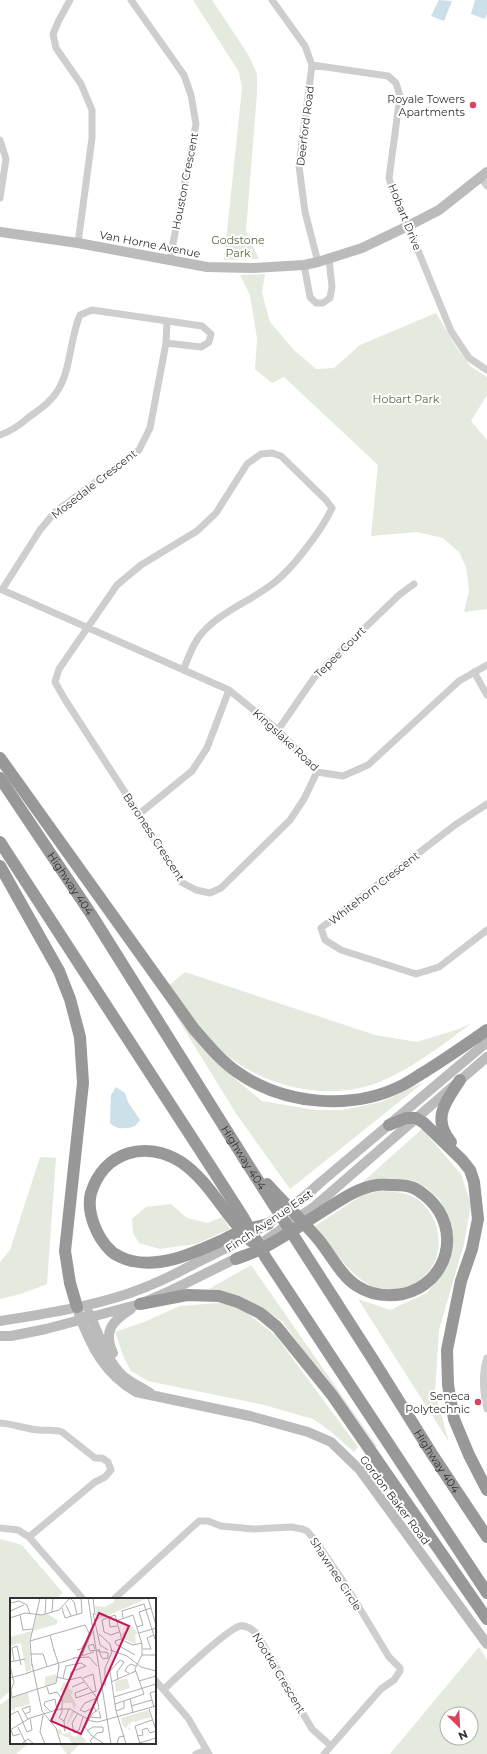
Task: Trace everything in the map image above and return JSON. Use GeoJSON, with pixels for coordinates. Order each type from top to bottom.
{"type":"FeatureCollection","features":[{"type":"Feature","properties":{"kind":"highway"},"geometry":{"type":"LineString","coordinates":[[0,758],[194,1029],[216,1054],[244,1076],[263,1086],[293,1096],[319,1101],[362,1099],[403,1085],[487,1030]]}},
{"type":"Feature","properties":{"kind":"highway","name":"Highway 404"},"geometry":{"type":"LineString","coordinates":[[0,778],[91,914],[245,1160],[432,1454],[487,1537]]}},
{"type":"Feature","properties":{"kind":"highway"},"geometry":{"type":"LineString","coordinates":[[0,842],[243,1217],[266,1258],[487,1593]]}},
{"type":"Feature","properties":{"kind":"highway"},"geometry":{"type":"LineString","coordinates":[[0,866],[59,972],[70,999],[80,1037],[83,1084],[68,1208],[65,1250],[70,1283],[81,1306]]}},
{"type":"Feature","properties":{"kind":"highway"},"geometry":{"type":"LineString","coordinates":[[460,1080],[443,1108],[440,1116],[445,1134],[462,1160]]}},
{"type":"Feature","properties":{"kind":"highway"},"geometry":{"type":"LineString","coordinates":[[389,1125],[406,1118],[416,1118],[424,1122],[462,1160],[470,1170],[474,1182],[478,1220],[472,1249],[461,1281],[447,1350],[448,1385],[454,1419],[469,1455],[487,1490]]}},
{"type":"Feature","properties":{"kind":"highway"},"geometry":{"type":"LineString","coordinates":[[266,1258],[233,1220],[205,1184],[182,1163],[162,1152],[140,1150],[126,1153],[110,1163],[98,1178],[91,1194],[91,1213],[98,1236],[112,1252],[132,1261],[147,1262],[173,1259],[209,1246],[232,1236],[247,1229],[268,1224]]}},
{"type":"Feature","properties":{"kind":"highway"},"geometry":{"type":"LineString","coordinates":[[236,1259],[261,1249],[318,1209],[351,1194],[377,1185],[408,1186],[422,1192],[434,1203],[443,1217],[447,1238],[445,1255],[439,1271],[426,1283],[412,1292],[390,1297],[372,1294],[356,1286],[341,1270],[319,1240],[245,1160]]}},
{"type":"Feature","properties":{"kind":"highway"},"geometry":{"type":"LineString","coordinates":[[140,1304],[196,1294],[219,1296],[238,1302],[260,1313],[277,1327],[332,1395],[487,1619]]}},
{"type":"Feature","properties":{"kind":"street"},"geometry":{"type":"LineString","coordinates":[[70,0],[53,34],[56,48],[81,84],[92,110],[92,138],[78,243]]}},
{"type":"Feature","properties":{"kind":"street","name":"Houston Crescent"},"geometry":{"type":"LineString","coordinates":[[131,0],[184,75],[196,124],[170,260]]}},
{"type":"Feature","properties":{"kind":"street","name":"Deerford Road"},"geometry":{"type":"LineString","coordinates":[[272,0],[305,46],[312,65],[298,166],[305,212],[318,262]]}},
{"type":"Feature","properties":{"kind":"street","name":"Hobart Drive"},"geometry":{"type":"LineString","coordinates":[[312,65],[388,76],[396,83],[400,96],[389,178],[396,202],[408,226],[451,331],[469,358],[487,370]]}},
{"type":"Feature","properties":{"kind":"street"},"geometry":{"type":"LineString","coordinates":[[0,140],[6,159],[0,198]]}},
{"type":"Feature","properties":{"kind":"street","name":"Van Horne Avenue"},"geometry":{"type":"LineString","coordinates":[[0,232],[78,243],[207,267],[254,268],[304,265],[329,259],[362,248],[408,226],[439,210],[485,178]]}},
{"type":"Feature","properties":{"kind":"street"},"geometry":{"type":"LineString","coordinates":[[304,265],[310,297],[316,303],[323,303],[330,298],[332,287],[329,259]]}},
{"type":"Feature","properties":{"kind":"street"},"geometry":{"type":"LineString","coordinates":[[0,435],[10,432],[46,405],[59,390],[67,364],[74,328],[80,315],[92,310],[202,326],[211,334],[209,342],[201,347],[166,344]]}},
{"type":"Feature","properties":{"kind":"street","name":"Mosedale Crescent"},"geometry":{"type":"LineString","coordinates":[[1,590],[40,530],[55,512],[139,450],[150,428],[166,344],[167,321]]}},
{"type":"Feature","properties":{"kind":"street"},"geometry":{"type":"LineString","coordinates":[[87,627],[118,584],[141,565],[196,531],[216,513],[247,464],[261,454],[272,453],[281,456],[326,500],[332,508],[327,519],[295,561],[273,584],[222,617],[203,632],[192,649],[183,670]]}},
{"type":"Feature","properties":{"kind":"street","name":"Tepee Court"},"geometry":{"type":"LineString","coordinates":[[278,730],[316,674],[399,595],[414,584]]}},
{"type":"Feature","properties":{"kind":"street","name":"Kingslake Road"},"geometry":{"type":"LineString","coordinates":[[1,590],[229,690],[278,730],[317,772],[343,776],[368,765],[459,681],[487,665]]}},
{"type":"Feature","properties":{"kind":"street","name":"Baroness Crescent"},"geometry":{"type":"LineString","coordinates":[[87,627],[59,670],[55,682],[181,882],[196,890],[210,893],[221,888],[290,820],[304,799],[317,772]]}},
{"type":"Feature","properties":{"kind":"street"},"geometry":{"type":"LineString","coordinates":[[474,672],[487,695]]}},
{"type":"Feature","properties":{"kind":"street"},"geometry":{"type":"LineString","coordinates":[[139,814],[192,771],[207,748],[229,690]]}},
{"type":"Feature","properties":{"kind":"street","name":"Whitehorn Crescent"},"geometry":{"type":"LineString","coordinates":[[487,804],[455,825],[321,928],[325,940],[341,950],[416,974],[439,967],[487,930]]}},
{"type":"Feature","properties":{"kind":"street","name":"Finch Avenue East"},"geometry":{"type":"LineString","coordinates":[[0,1321],[81,1306],[131,1293],[229,1248],[268,1224],[304,1198],[487,1042]]}},
{"type":"Feature","properties":{"kind":"street","name":"Finch Avenue East"},"geometry":{"type":"LineString","coordinates":[[318,1209],[416,1118],[487,1057]]}},
{"type":"Feature","properties":{"kind":"street","name":"Finch Avenue East"},"geometry":{"type":"LineString","coordinates":[[0,1336],[11,1336],[46,1329],[140,1304],[236,1259]]}},
{"type":"Feature","properties":{"kind":"street"},"geometry":{"type":"LineString","coordinates":[[140,1304],[120,1316],[112,1324],[109,1339],[115,1358],[121,1367],[142,1388]]}},
{"type":"Feature","properties":{"kind":"street"},"geometry":{"type":"LineString","coordinates":[[81,1306],[86,1319]]}},
{"type":"Feature","properties":{"kind":"street","name":"Gordon Baker Road"},"geometry":{"type":"LineString","coordinates":[[86,1319],[110,1360],[125,1377],[155,1396]]}},
{"type":"Feature","properties":{"kind":"street","name":"Gordon Baker Road"},"geometry":{"type":"LineString","coordinates":[[86,1319],[96,1351],[111,1374],[122,1384],[136,1392],[250,1416],[308,1432],[331,1442],[360,1470],[487,1644]]}},
{"type":"Feature","properties":{"kind":"street"},"geometry":{"type":"LineString","coordinates":[[487,1358],[484,1368],[483,1391],[487,1409]]}},
{"type":"Feature","properties":{"kind":"street"},"geometry":{"type":"LineString","coordinates":[[0,1423],[37,1430],[55,1430],[62,1432],[95,1458],[102,1458],[108,1462],[111,1470],[105,1477],[95,1482],[29,1537]]}},
{"type":"Feature","properties":{"kind":"street","name":"Shawnee Circle"},"geometry":{"type":"LineString","coordinates":[[115,1598],[199,1522],[208,1521],[221,1526],[253,1529],[291,1527],[307,1531],[315,1540],[345,1584],[389,1657],[400,1668],[400,1672],[394,1680],[381,1689],[324,1754]]}},
{"type":"Feature","properties":{"kind":"street"},"geometry":{"type":"LineString","coordinates":[[0,1528],[18,1530],[29,1537],[82,1598]]}},
{"type":"Feature","properties":{"kind":"street","name":"Nootka Crescent"},"geometry":{"type":"LineString","coordinates":[[164,1689],[224,1636],[240,1626],[249,1628],[257,1634],[312,1729],[331,1746]]}},
{"type":"Feature","properties":{"kind":"street"},"geometry":{"type":"LineString","coordinates":[[156,1681],[188,1718],[207,1752],[196,1754]]}},
{"type":"Feature","properties":{"kind":"green space","name":"Godstone Park"},"geometry":{"type":"Polygon","coordinates":[[[193,0],[212,0],[249,56],[257,74],[257,93],[246,231],[259,259],[224,260],[242,88],[239,72],[193,0]]]}},
{"type":"Feature","properties":{"kind":"green space","name":"Hobart Park"},"geometry":{"type":"Polygon","coordinates":[[[265,274],[262,293],[270,322],[294,350],[316,369],[334,368],[360,345],[436,313],[455,345],[470,366],[487,377],[487,395],[471,421],[487,440],[487,609],[464,612],[469,590],[466,567],[459,552],[443,538],[417,532],[371,536],[378,465],[284,377],[272,383],[255,369],[257,338],[250,295],[240,275],[265,274]]]}},
{"type":"Feature","properties":{"kind":"green space"},"geometry":{"type":"Polygon","coordinates":[[[185,972],[375,1035],[417,1042],[459,1029],[472,1023],[420,1060],[386,1079],[365,1087],[342,1091],[319,1091],[296,1088],[252,1072],[232,1060],[209,1039],[168,986],[185,972]]]}},
{"type":"Feature","properties":{"kind":"green space"},"geometry":{"type":"Polygon","coordinates":[[[176,1010],[221,1067],[262,1101],[315,1110],[342,1110],[381,1102],[424,1082],[290,1189],[237,1115],[173,1011],[176,1010]]]}},
{"type":"Feature","properties":{"kind":"green space"},"geometry":{"type":"Polygon","coordinates":[[[422,1129],[461,1174],[471,1204],[464,1244],[439,1330],[435,1393],[449,1442],[358,1299],[390,1310],[427,1293],[446,1268],[451,1249],[447,1216],[440,1200],[427,1188],[412,1180],[380,1178],[356,1188],[422,1129]]]}},
{"type":"Feature","properties":{"kind":"green space"},"geometry":{"type":"Polygon","coordinates":[[[40,1157],[56,1158],[47,1284],[21,1294],[0,1299],[0,1262],[10,1250],[40,1157]]]}},
{"type":"Feature","properties":{"kind":"green space"},"geometry":{"type":"Polygon","coordinates":[[[379,1191],[399,1192],[417,1199],[429,1211],[436,1224],[439,1239],[438,1253],[432,1266],[423,1277],[411,1285],[395,1289],[371,1286],[362,1281],[347,1267],[315,1226],[361,1196],[379,1191]]]}},
{"type":"Feature","properties":{"kind":"green space"},"geometry":{"type":"Polygon","coordinates":[[[171,1204],[187,1218],[208,1223],[222,1217],[230,1229],[196,1244],[160,1249],[139,1243],[133,1233],[132,1219],[146,1207],[171,1204]]]}},
{"type":"Feature","properties":{"kind":"green space"},"geometry":{"type":"Polygon","coordinates":[[[251,1265],[377,1446],[374,1447],[282,1321],[257,1305],[234,1295],[209,1289],[251,1265]]]}},
{"type":"Feature","properties":{"kind":"green space"},"geometry":{"type":"Polygon","coordinates":[[[218,1303],[237,1305],[276,1336],[358,1447],[354,1452],[330,1431],[313,1419],[264,1405],[148,1381],[131,1371],[124,1358],[115,1332],[144,1322],[180,1306],[218,1303]]]}},
{"type":"Feature","properties":{"kind":"green space"},"geometry":{"type":"Polygon","coordinates":[[[0,1539],[22,1545],[63,1593],[57,1598],[10,1598],[10,1691],[0,1700],[0,1539]]]}},
{"type":"Feature","properties":{"kind":"green space"},"geometry":{"type":"Polygon","coordinates":[[[479,1647],[487,1660],[487,1754],[390,1754],[479,1647]]]}},
{"type":"Feature","properties":{"kind":"green space"},"geometry":{"type":"Polygon","coordinates":[[[10,1697],[10,1744],[28,1744],[16,1754],[0,1754],[0,1705],[10,1697]]]}},
{"type":"Feature","properties":{"kind":"green space"},"geometry":{"type":"Polygon","coordinates":[[[59,1744],[80,1744],[70,1754],[67,1754],[59,1744]]]}},
{"type":"Feature","properties":{"kind":"water"},"geometry":{"type":"Polygon","coordinates":[[[439,0],[452,1],[444,21],[431,16],[439,0]]]}},
{"type":"Feature","properties":{"kind":"water"},"geometry":{"type":"Polygon","coordinates":[[[475,0],[487,0],[487,14],[485,19],[471,14],[475,0]]]}},
{"type":"Feature","properties":{"kind":"water"},"geometry":{"type":"Polygon","coordinates":[[[116,1087],[125,1093],[128,1102],[140,1120],[135,1126],[122,1128],[115,1127],[110,1123],[111,1095],[116,1087]]]}},
{"type":"Feature","properties":{"kind":"place","name":"Royale Towers Apartments"},"geometry":{"type":"Point","coordinates":[473,105]}},
{"type":"Feature","properties":{"kind":"place","name":"Seneca Polytechnic"},"geometry":{"type":"Point","coordinates":[478,1402]}}]}
